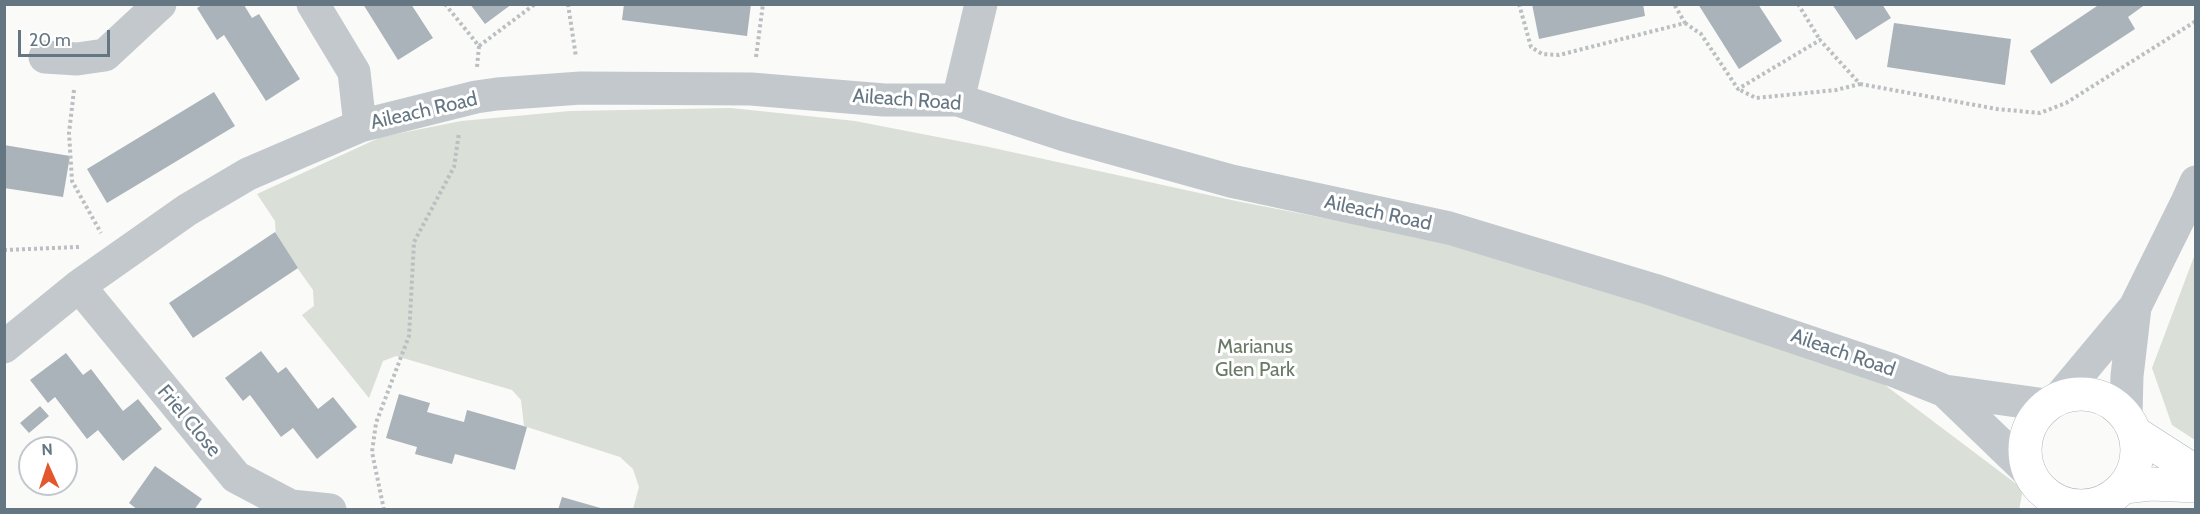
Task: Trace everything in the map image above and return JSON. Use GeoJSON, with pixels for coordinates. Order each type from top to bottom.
{"type":"FeatureCollection","features":[{"type":"Feature","properties":{"kind":"street"},"geometry":{"type":"LineString","coordinates":[[45,57],[77,59],[105,55],[160,4]]}},
{"type":"Feature","properties":{"kind":"street"},"geometry":{"type":"LineString","coordinates":[[313,4],[354,72],[360,126]]}},
{"type":"Feature","properties":{"kind":"street"},"geometry":{"type":"LineString","coordinates":[[958,100],[981,4]]}},
{"type":"Feature","properties":{"kind":"street","name":"Aileach Road"},"geometry":{"type":"LineString","coordinates":[[4,347],[100,271],[187,210],[248,174],[360,126],[470,99],[581,88],[751,89],[884,100],[958,100],[1065,135],[1231,181],[1449,228],[1654,290],[1892,369],[1945,391],[2053,401]]}},
{"type":"Feature","properties":{"kind":"street"},"geometry":{"type":"LineString","coordinates":[[2196,182],[2135,308],[2053,401],[2034,418],[2026,434],[2024,453],[2037,490],[2069,506],[2088,506],[2151,484],[2196,486]]}},
{"type":"Feature","properties":{"kind":"street","name":"Friel Close"},"geometry":{"type":"LineString","coordinates":[[100,271],[236,477],[291,506],[330,510]]}},
{"type":"Feature","properties":{"kind":"street"},"geometry":{"type":"LineString","coordinates":[[2110,499],[2133,471],[2137,454],[2130,424],[2127,376],[2135,308]]}},
{"type":"Feature","properties":{"kind":"street","name":"Aileach Road"},"geometry":{"type":"LineString","coordinates":[[1945,391],[2037,490]]}},
{"type":"Feature","properties":{"kind":"street"},"geometry":{"type":"LineString","coordinates":[[2053,401],[2080,394],[2094,395],[2119,408],[2130,424],[2196,472]]}},
{"type":"Feature","properties":{"kind":"path"},"geometry":{"type":"LineString","coordinates":[[445,4],[479,46]]}},
{"type":"Feature","properties":{"kind":"path"},"geometry":{"type":"LineString","coordinates":[[384,510],[372,452],[376,423],[409,336],[414,242],[454,167],[470,99],[479,46],[535,4]]}},
{"type":"Feature","properties":{"kind":"path"},"geometry":{"type":"LineString","coordinates":[[568,4],[581,88]]}},
{"type":"Feature","properties":{"kind":"path"},"geometry":{"type":"LineString","coordinates":[[751,89],[763,4]]}},
{"type":"Feature","properties":{"kind":"path"},"geometry":{"type":"LineString","coordinates":[[1519,4],[1531,47],[1542,54],[1559,56],[1685,23]]}},
{"type":"Feature","properties":{"kind":"path"},"geometry":{"type":"LineString","coordinates":[[1674,4],[1685,23],[1701,34],[1738,89],[1756,98],[1836,90],[1860,84],[1997,109],[2040,112],[2066,104],[2196,21]]}},
{"type":"Feature","properties":{"kind":"path"},"geometry":{"type":"LineString","coordinates":[[1798,4],[1820,40],[1860,84]]}},
{"type":"Feature","properties":{"kind":"path"},"geometry":{"type":"LineString","coordinates":[[1738,89],[1820,40]]}},
{"type":"Feature","properties":{"kind":"path"},"geometry":{"type":"LineString","coordinates":[[77,59],[69,133],[72,181],[100,271]]}},
{"type":"Feature","properties":{"kind":"path"},"geometry":{"type":"LineString","coordinates":[[4,250],[83,246],[100,271]]}},
{"type":"Feature","properties":{"kind":"green space","name":"Marianus Glen Park"},"geometry":{"type":"Polygon","coordinates":[[[731,108],[855,121],[984,146],[1236,201],[1448,242],[1653,296],[1877,379],[2023,489],[2019,510],[633,509],[639,487],[633,469],[620,457],[524,426],[521,400],[512,390],[396,356],[383,361],[369,398],[302,315],[314,306],[313,290],[276,238],[275,221],[257,194],[381,137],[461,121],[570,111],[731,108]]]}},
{"type":"Feature","properties":{"kind":"green space"},"geometry":{"type":"Polygon","coordinates":[[[2195,254],[2195,440],[2172,425],[2152,368],[2195,254]]]}},
{"type":"Feature","properties":{"kind":"building"},"geometry":{"type":"Polygon","coordinates":[[[363,4],[411,4],[433,38],[398,60],[363,4]]]}},
{"type":"Feature","properties":{"kind":"building"},"geometry":{"type":"Polygon","coordinates":[[[470,4],[512,4],[485,24],[470,4]]]}},
{"type":"Feature","properties":{"kind":"building"},"geometry":{"type":"Polygon","coordinates":[[[624,4],[751,4],[747,36],[622,20],[624,4]]]}},
{"type":"Feature","properties":{"kind":"building"},"geometry":{"type":"Polygon","coordinates":[[[1532,4],[1643,4],[1645,16],[1539,39],[1532,4]]]}},
{"type":"Feature","properties":{"kind":"building"},"geometry":{"type":"Polygon","coordinates":[[[1698,4],[1758,4],[1782,41],[1739,69],[1698,4]]]}},
{"type":"Feature","properties":{"kind":"building"},"geometry":{"type":"Polygon","coordinates":[[[1832,4],[1882,4],[1891,18],[1856,40],[1832,4]]]}},
{"type":"Feature","properties":{"kind":"building"},"geometry":{"type":"Polygon","coordinates":[[[2100,4],[2146,4],[2128,17],[2135,29],[2051,84],[2030,51],[2100,4]]]}},
{"type":"Feature","properties":{"kind":"building"},"geometry":{"type":"Polygon","coordinates":[[[202,5],[244,5],[252,18],[259,14],[300,79],[266,101],[224,35],[217,40],[197,8],[202,5]]]}},
{"type":"Feature","properties":{"kind":"building"},"geometry":{"type":"Polygon","coordinates":[[[1894,23],[2011,39],[2005,85],[1887,67],[1894,23]]]}},
{"type":"Feature","properties":{"kind":"building"},"geometry":{"type":"Polygon","coordinates":[[[214,92],[235,126],[107,203],[87,169],[214,92]]]}},
{"type":"Feature","properties":{"kind":"building"},"geometry":{"type":"Polygon","coordinates":[[[4,145],[70,156],[63,197],[4,188],[4,145]]]}},
{"type":"Feature","properties":{"kind":"building"},"geometry":{"type":"Polygon","coordinates":[[[275,232],[298,268],[193,338],[169,303],[275,232]]]}},
{"type":"Feature","properties":{"kind":"building"},"geometry":{"type":"Polygon","coordinates":[[[261,351],[278,373],[286,367],[318,409],[333,397],[357,427],[317,459],[293,428],[281,437],[250,395],[243,401],[225,378],[261,351]]]}},
{"type":"Feature","properties":{"kind":"building"},"geometry":{"type":"Polygon","coordinates":[[[66,353],[83,375],[91,369],[123,411],[138,399],[162,429],[123,461],[98,430],[87,439],[55,397],[48,403],[30,380],[66,353]]]}},
{"type":"Feature","properties":{"kind":"building"},"geometry":{"type":"Polygon","coordinates":[[[399,394],[430,403],[427,412],[464,422],[467,410],[527,427],[515,470],[455,454],[452,464],[415,454],[417,447],[386,438],[399,394]]]}},
{"type":"Feature","properties":{"kind":"building"},"geometry":{"type":"Polygon","coordinates":[[[40,406],[49,416],[29,433],[20,423],[40,406]]]}},
{"type":"Feature","properties":{"kind":"building"},"geometry":{"type":"Polygon","coordinates":[[[155,466],[202,499],[194,510],[138,510],[129,503],[155,466]]]}},
{"type":"Feature","properties":{"kind":"building"},"geometry":{"type":"Polygon","coordinates":[[[562,497],[604,509],[604,510],[558,510],[562,497]]]}}]}
